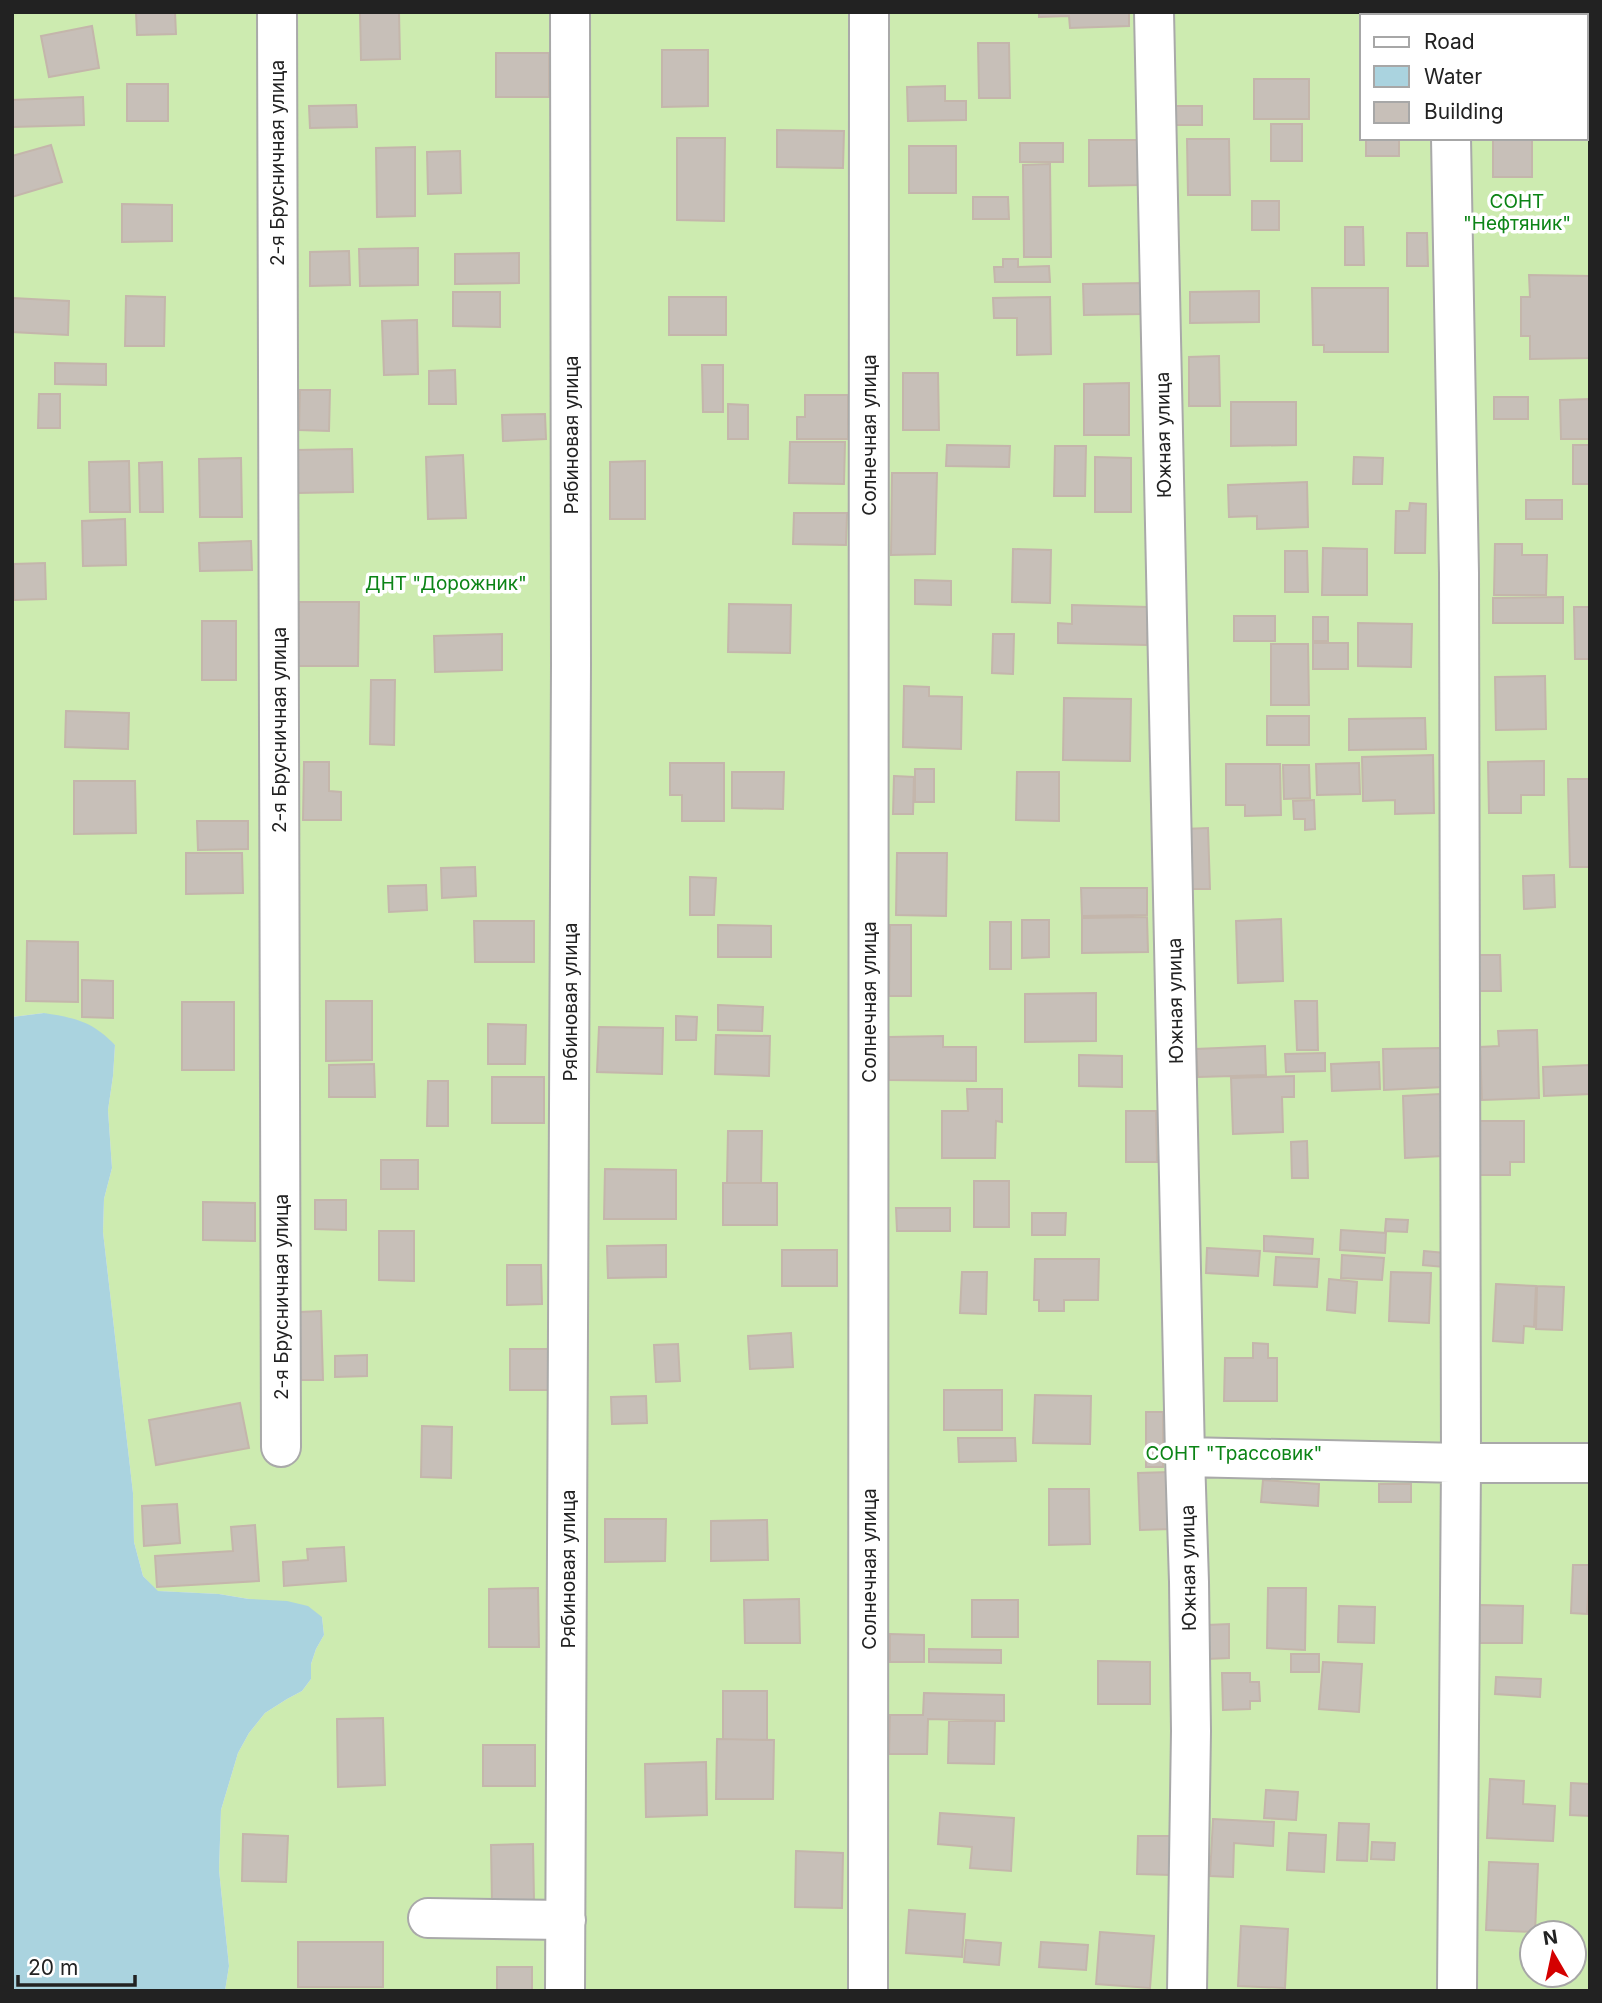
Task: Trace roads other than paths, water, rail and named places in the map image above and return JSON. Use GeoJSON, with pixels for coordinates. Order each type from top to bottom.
{"type":"FeatureCollection","features":[{"type":"Feature","properties":{"kind":"street","name":"2-я Брусничная улица"},"geometry":{"type":"LineString","coordinates":[[277,12],[281,1447]]}},
{"type":"Feature","properties":{"kind":"street","name":"Рябиновая улица"},"geometry":{"type":"LineString","coordinates":[[565,1991],[571,706],[570,12]]}},
{"type":"Feature","properties":{"kind":"street","name":"Солнечная улица"},"geometry":{"type":"LineString","coordinates":[[868,1991],[869,12]]}},
{"type":"Feature","properties":{"kind":"street","name":"Южная улица"},"geometry":{"type":"LineString","coordinates":[[1154,12],[1189,1582],[1191,1731],[1187,1991]]}},
{"type":"Feature","properties":{"kind":"street"},"geometry":{"type":"LineString","coordinates":[[1451,140],[1460,573],[1461,1463],[1457,1991]]}},
{"type":"Feature","properties":{"kind":"street"},"geometry":{"type":"LineString","coordinates":[[1185,1457],[1590,1463]]}},
{"type":"Feature","properties":{"kind":"street"},"geometry":{"type":"LineString","coordinates":[[428,1918],[566,1920]]}},
{"type":"Feature","properties":{"kind":"water"},"geometry":{"type":"Polygon","coordinates":[[[44,1013],[91,1026],[115,1045],[108,1110],[112,1168],[104,1199],[103,1232],[133,1493],[134,1542],[143,1576],[158,1591],[287,1601],[308,1606],[322,1617],[324,1635],[311,1664],[311,1679],[302,1691],[265,1713],[249,1733],[238,1753],[221,1810],[219,1870],[229,1966],[225,1991],[12,1991],[12,1017],[44,1013]]]}},
{"type":"Feature","properties":{"kind":"park label","name":"СОНТ \"Нефтяник\""},"geometry":{"type":"Point","coordinates":[1517,212]}},
{"type":"Feature","properties":{"kind":"park label","name":"ДНТ \"Дорожник\""},"geometry":{"type":"Point","coordinates":[446,583]}},
{"type":"Feature","properties":{"kind":"park label","name":"СОНТ \"Трассовик\""},"geometry":{"type":"Point","coordinates":[1234,1453]}}]}
